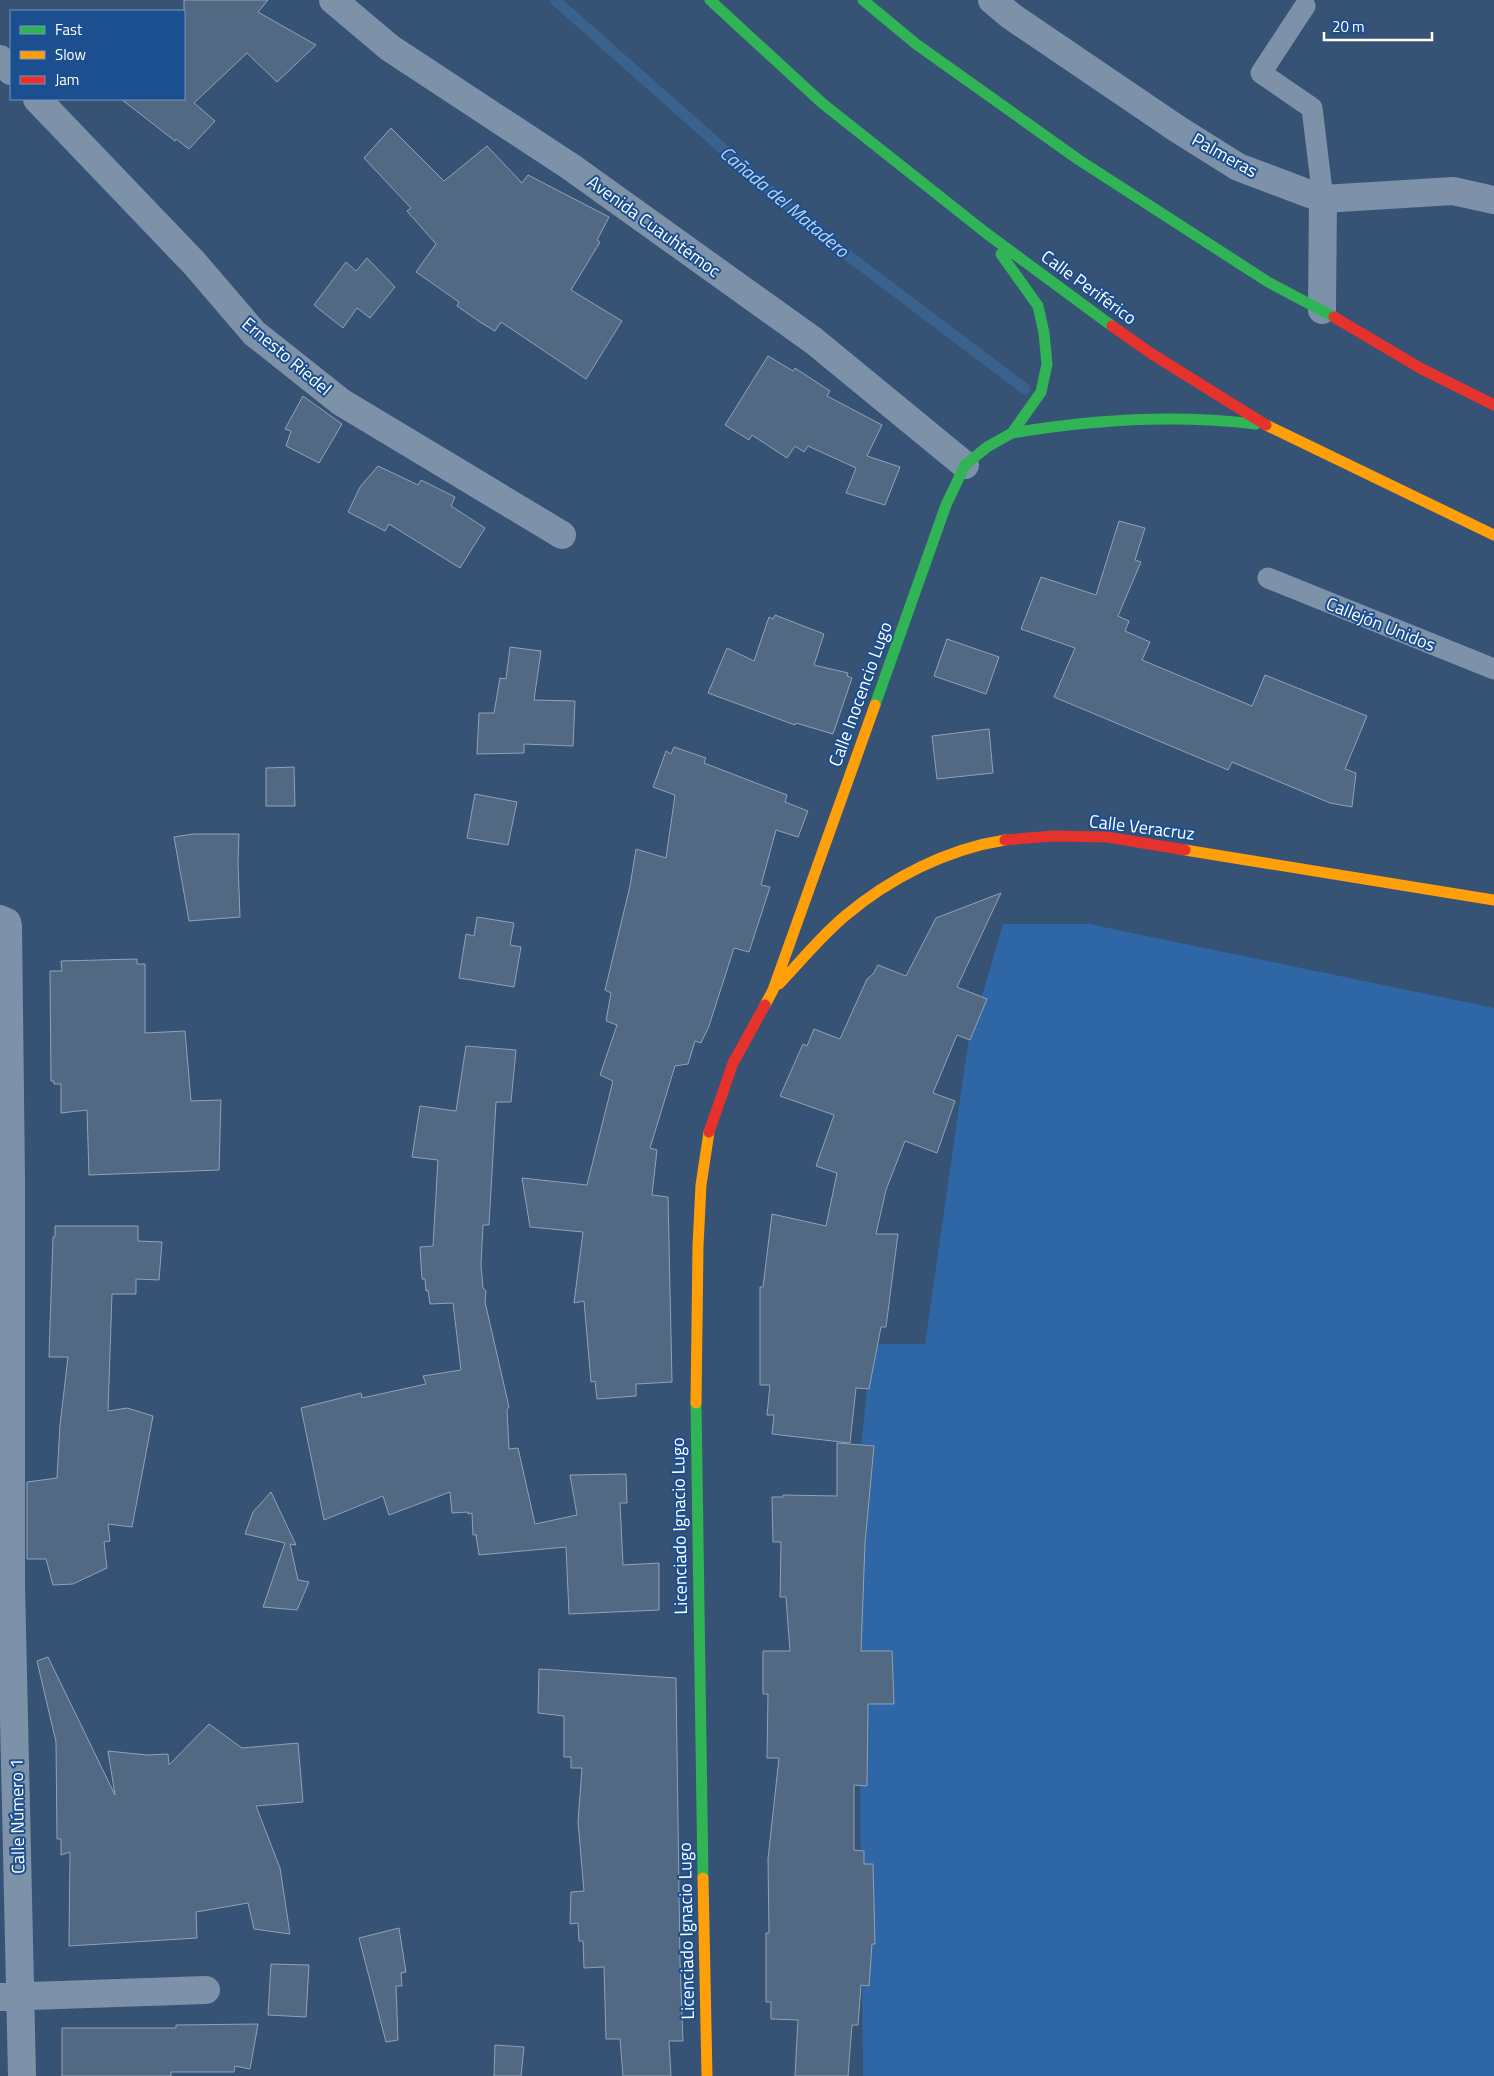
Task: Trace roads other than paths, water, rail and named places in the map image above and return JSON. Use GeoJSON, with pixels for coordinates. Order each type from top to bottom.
{"type":"FeatureCollection","features":[{"type":"Feature","properties":{"kind":"main road","name":"Calle Periférico"},"geometry":{"type":"LineString","coordinates":[[710,0],[822,103],[986,233],[1088,310],[1152,354],[1268,426],[1494,534]]}},
{"type":"Feature","properties":{"kind":"main road"},"geometry":{"type":"LineString","coordinates":[[863,0],[916,44],[1079,160],[1268,282],[1322,310],[1420,368],[1494,405]]}},
{"type":"Feature","properties":{"kind":"main road"},"geometry":{"type":"LineString","coordinates":[[986,233],[1038,306],[1044,333],[1046,364],[1042,392],[1012,432]]}},
{"type":"Feature","properties":{"kind":"main road"},"geometry":{"type":"LineString","coordinates":[[1012,432],[1110,418],[1162,416],[1217,418],[1268,426]]}},
{"type":"Feature","properties":{"kind":"main road","name":"Calle Inocencio Lugo"},"geometry":{"type":"LineString","coordinates":[[773,990],[946,505],[965,465],[986,447],[1012,432]]}},
{"type":"Feature","properties":{"kind":"main road"},"geometry":{"type":"LineString","coordinates":[[1452,514],[1480,542]]}},
{"type":"Feature","properties":{"kind":"main road","name":"Calle Veracruz"},"geometry":{"type":"LineString","coordinates":[[773,990],[844,916],[891,882],[951,854],[1002,841],[1052,836],[1107,837],[1494,900]]}},
{"type":"Feature","properties":{"kind":"main road","name":"Licenciado Ignacio Lugo"},"geometry":{"type":"LineString","coordinates":[[707,2076],[695,1440],[698,1246],[701,1185],[710,1131],[733,1063],[773,990]]}},
{"type":"Feature","properties":{"kind":"street","name":"Avenida Cuauhtémoc"},"geometry":{"type":"LineString","coordinates":[[333,0],[390,48],[571,167],[814,341],[965,465]]}},
{"type":"Feature","properties":{"kind":"street","name":"Palmeras"},"geometry":{"type":"LineString","coordinates":[[992,0],[1011,16],[1176,128],[1238,167],[1323,200],[1453,191],[1494,200]]}},
{"type":"Feature","properties":{"kind":"street"},"geometry":{"type":"LineString","coordinates":[[0,59],[10,70]]}},
{"type":"Feature","properties":{"kind":"street","name":"Ernesto Riedel"},"geometry":{"type":"LineString","coordinates":[[38,100],[194,263],[254,333],[341,402],[562,535]]}},
{"type":"Feature","properties":{"kind":"street"},"geometry":{"type":"LineString","coordinates":[[1322,310],[1323,200]]}},
{"type":"Feature","properties":{"kind":"street","name":"Calle Número 1"},"geometry":{"type":"LineString","coordinates":[[4,922],[6,1584],[10,1997],[22,2076]]}},
{"type":"Feature","properties":{"kind":"street"},"geometry":{"type":"LineString","coordinates":[[10,1997],[206,1990]]}},
{"type":"Feature","properties":{"kind":"lane"},"geometry":{"type":"LineString","coordinates":[[1305,6],[1261,73],[1312,108],[1323,200]]}},
{"type":"Feature","properties":{"kind":"lane","name":"Callejón Unidos"},"geometry":{"type":"LineString","coordinates":[[1268,578],[1494,670]]}},
{"type":"Feature","properties":{"kind":"waterway","name":"Cañada del Matadero"},"geometry":{"type":"LineString","coordinates":[[555,0],[817,232],[1025,389]]}}]}
